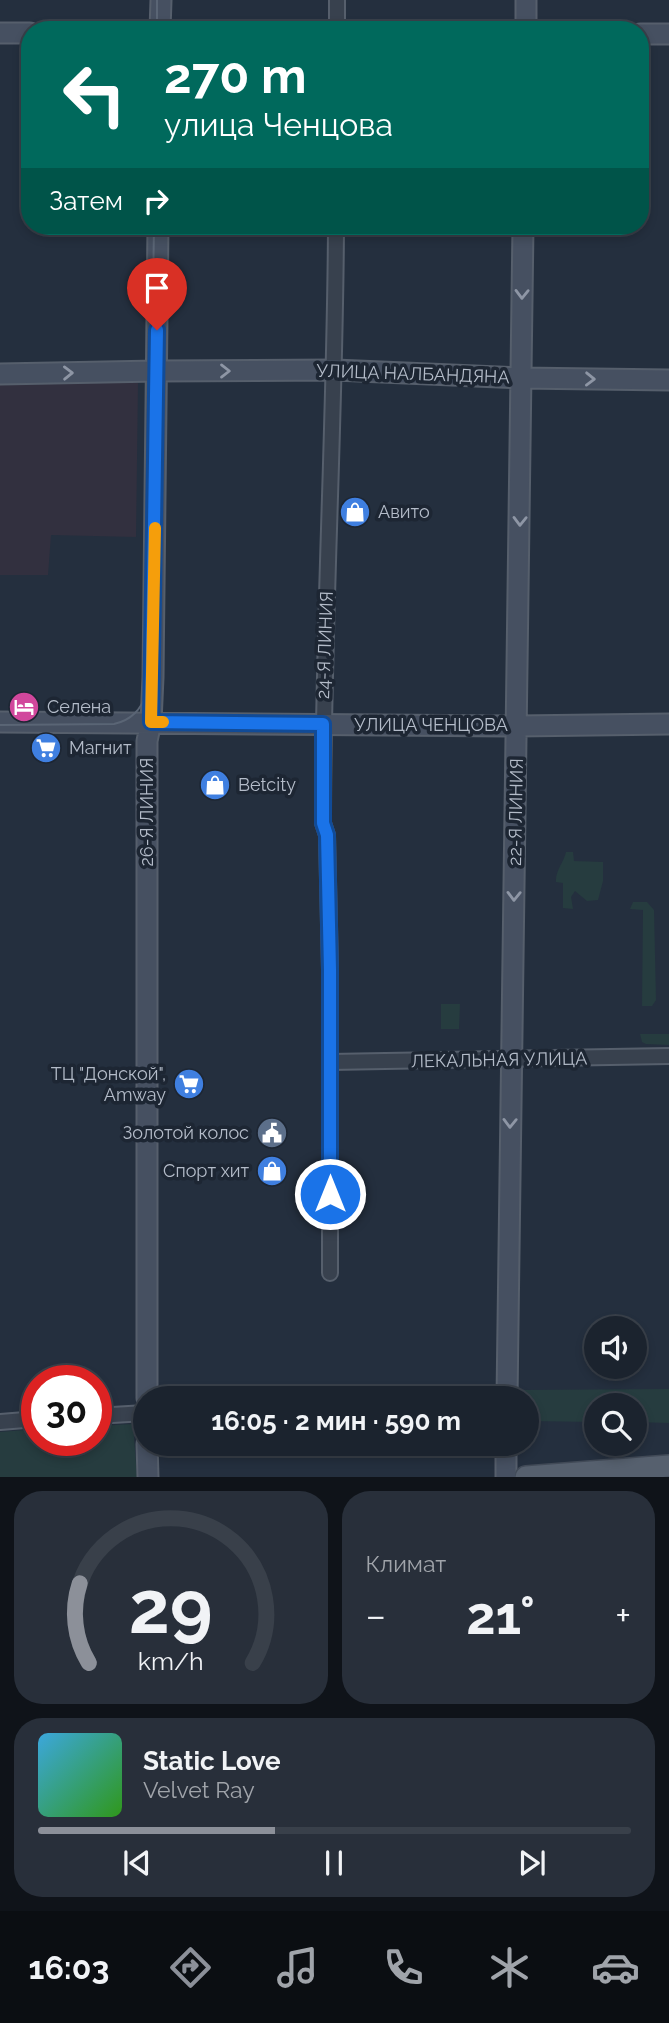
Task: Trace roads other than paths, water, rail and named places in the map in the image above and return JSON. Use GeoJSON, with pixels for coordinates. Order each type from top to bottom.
{"type":"FeatureCollection","features":[{"type":"Feature","properties":{"kind":"main road"},"geometry":{"type":"LineString","coordinates":[[526,1477],[669,1466]]}},
{"type":"Feature","properties":{"kind":"street"},"geometry":{"type":"LineString","coordinates":[[160,21],[161,0]]}},
{"type":"Feature","properties":{"kind":"street"},"geometry":{"type":"LineString","coordinates":[[337,0],[337,21]]}},
{"type":"Feature","properties":{"kind":"street"},"geometry":{"type":"LineString","coordinates":[[526,0],[526,21]]}},
{"type":"Feature","properties":{"kind":"street"},"geometry":{"type":"LineString","coordinates":[[0,33],[21,33]]}},
{"type":"Feature","properties":{"kind":"street"},"geometry":{"type":"LineString","coordinates":[[649,34],[669,34]]}},
{"type":"Feature","properties":{"kind":"street","name":"26-Я ЛИНИЯ"},"geometry":{"type":"LineString","coordinates":[[147,1386],[147,741],[151,722],[158,235]]}},
{"type":"Feature","properties":{"kind":"street","name":"24-Я ЛИНИЯ"},"geometry":{"type":"LineString","coordinates":[[330,1273],[330,970],[327,835],[323,823],[323,724],[335,370],[336,235]]}},
{"type":"Feature","properties":{"kind":"street","name":"22-Я ЛИНИЯ"},"geometry":{"type":"LineString","coordinates":[[507,1386],[523,235]]}},
{"type":"Feature","properties":{"kind":"street","name":"УЛИЦА НАЛБАНДЯНА"},"geometry":{"type":"LineString","coordinates":[[0,374],[157,370],[335,370],[521,378],[669,380]]}},
{"type":"Feature","properties":{"kind":"street","name":"УЛИЦА ЧЕНЦОВА"},"geometry":{"type":"LineString","coordinates":[[0,722],[518,726],[669,724]]}},
{"type":"Feature","properties":{"kind":"street","name":"ЛЕКАЛЬНАЯ УЛИЦА"},"geometry":{"type":"LineString","coordinates":[[330,1062],[669,1056]]}},
{"type":"Feature","properties":{"kind":"street"},"geometry":{"type":"LineString","coordinates":[[112,1415],[133,1414]]}},
{"type":"Feature","properties":{"kind":"street"},"geometry":{"type":"LineString","coordinates":[[0,1422],[21,1420]]}},
{"type":"Feature","properties":{"kind":"street"},"geometry":{"type":"LineString","coordinates":[[147,1456],[148,1477]]}},
{"type":"Feature","properties":{"kind":"street"},"geometry":{"type":"LineString","coordinates":[[506,1456],[506,1477]]}},
{"type":"Feature","properties":{"kind":"tram line"},"geometry":{"type":"LineString","coordinates":[[157,0],[157,21]]}},
{"type":"Feature","properties":{"kind":"tram line"},"geometry":{"type":"LineString","coordinates":[[0,725],[114,724],[135,713],[147,693],[154,235]]}},
{"type":"Feature","properties":{"kind":"place","name":"Авито"},"geometry":{"type":"Point","coordinates":[355,512]}},
{"type":"Feature","properties":{"kind":"place","name":"Селена"},"geometry":{"type":"Point","coordinates":[24,707]}},
{"type":"Feature","properties":{"kind":"place","name":"Магнит"},"geometry":{"type":"Point","coordinates":[46,748]}},
{"type":"Feature","properties":{"kind":"place","name":"Betcity"},"geometry":{"type":"Point","coordinates":[215,785]}},
{"type":"Feature","properties":{"kind":"place","name":"ТЦ \"Донской\", Amway"},"geometry":{"type":"Point","coordinates":[189,1084]}},
{"type":"Feature","properties":{"kind":"place","name":"Золотой колос"},"geometry":{"type":"Point","coordinates":[272,1133]}},
{"type":"Feature","properties":{"kind":"place","name":"Спорт хит"},"geometry":{"type":"Point","coordinates":[272,1171]}}]}
